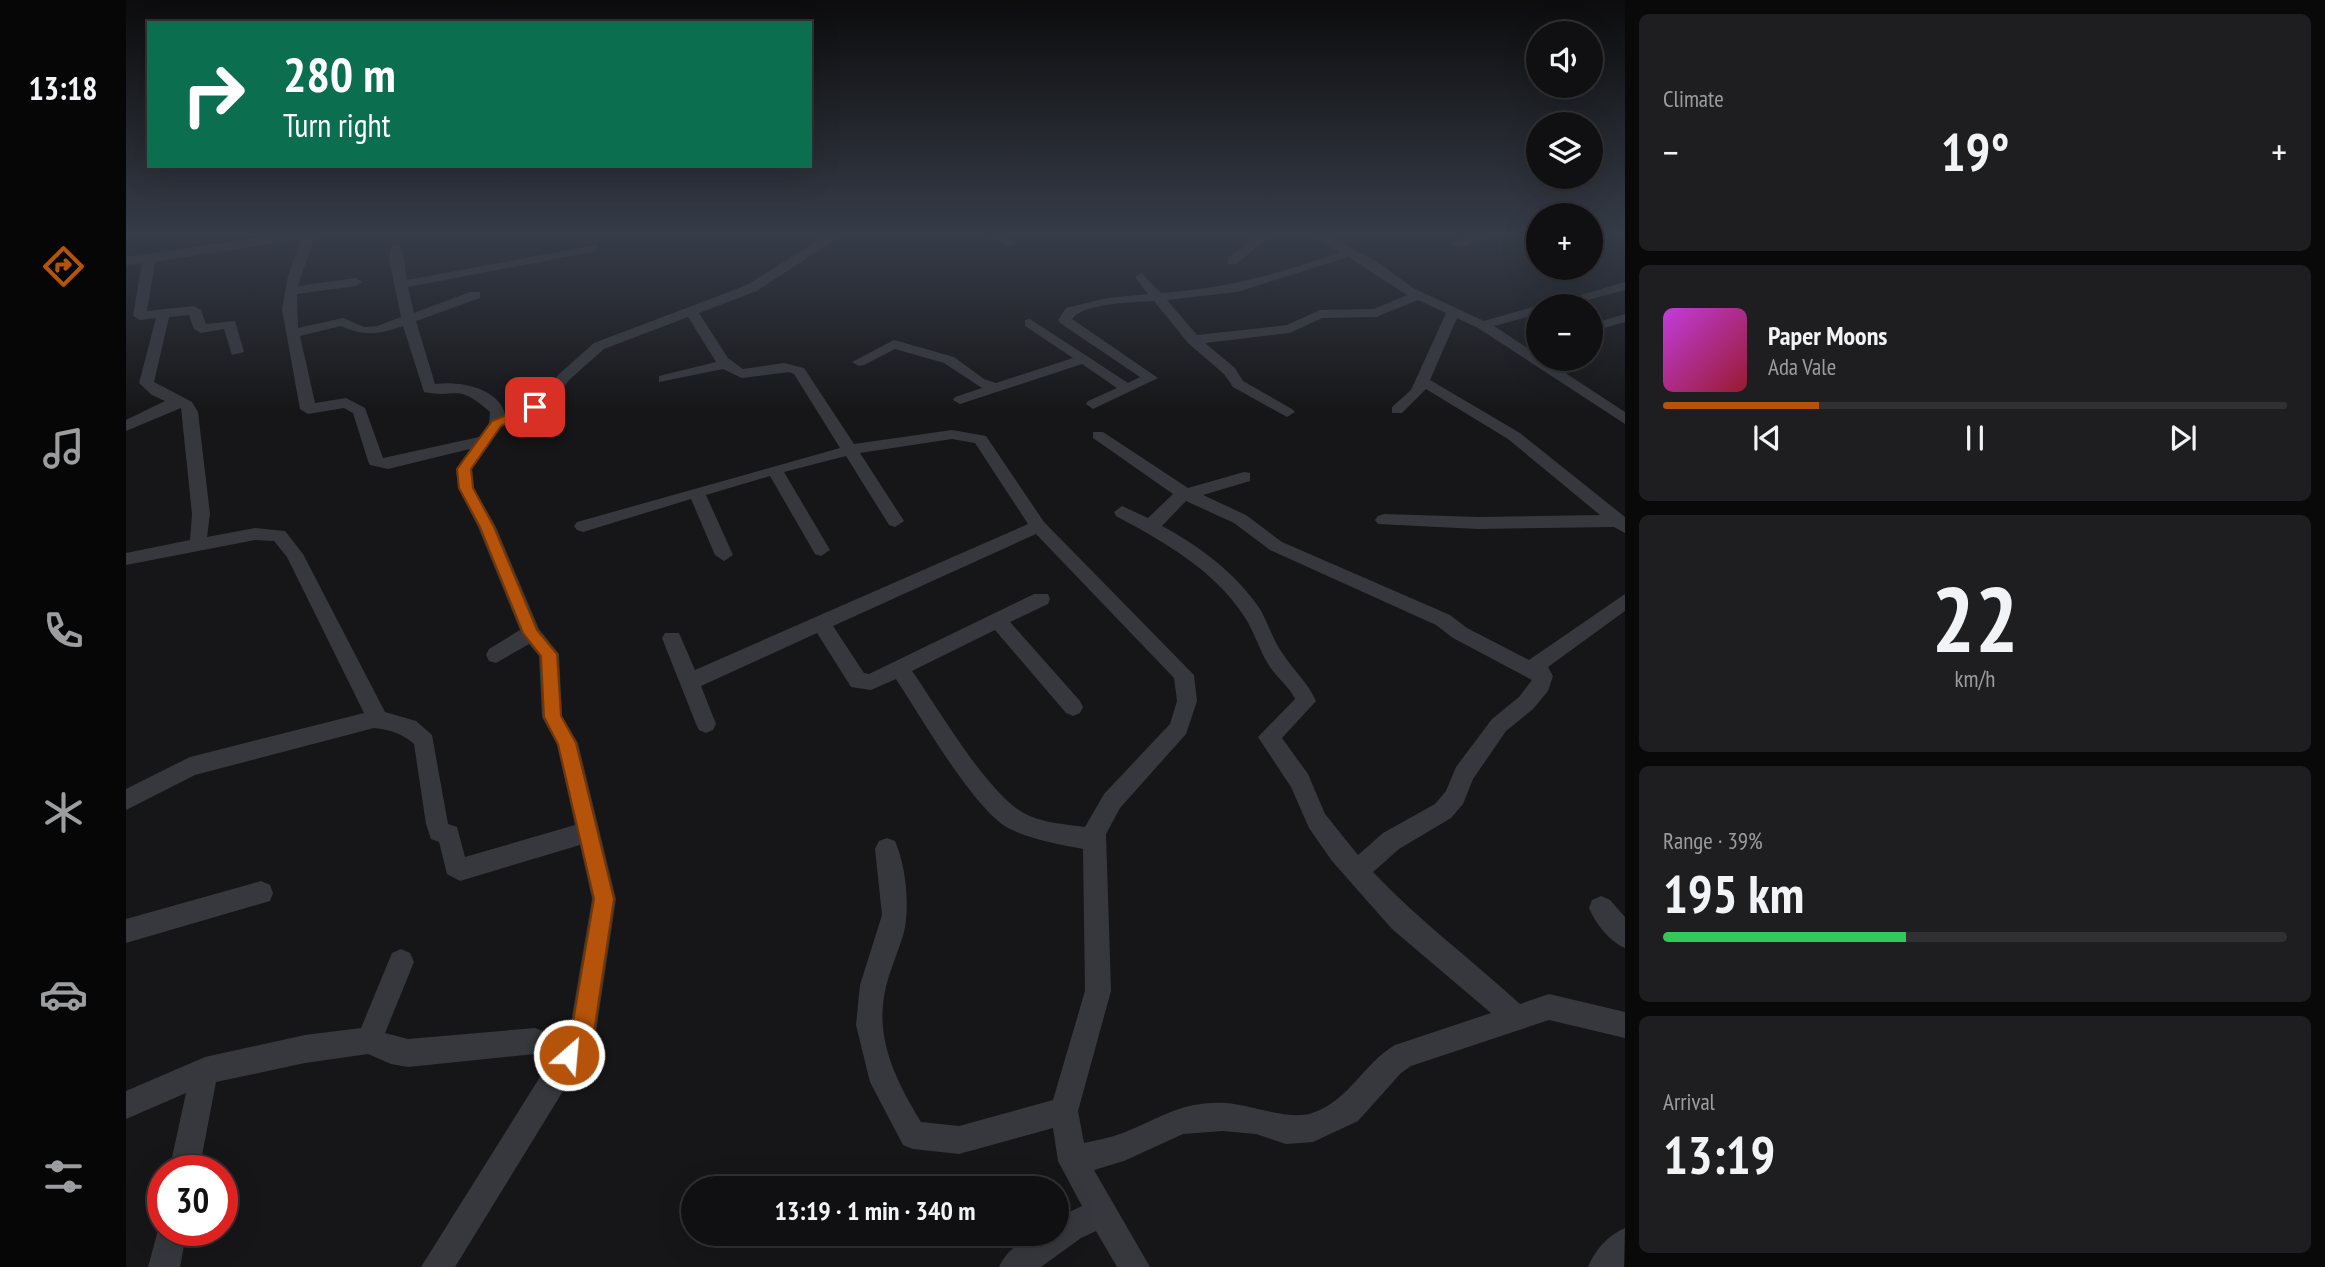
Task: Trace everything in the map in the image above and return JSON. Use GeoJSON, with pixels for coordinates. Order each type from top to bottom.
{"type":"FeatureCollection","features":[{"type":"Feature","properties":{"kind":"street"},"geometry":{"type":"LineString","coordinates":[[144,293],[140,316],[194,310],[201,329],[230,324],[237,352]]}},
{"type":"Feature","properties":{"kind":"street"},"geometry":{"type":"LineString","coordinates":[[292,293],[290,319],[302,362],[308,409],[346,403],[360,411],[376,461],[388,464],[482,441]]}},
{"type":"Feature","properties":{"kind":"street"},"geometry":{"type":"LineString","coordinates":[[402,293],[407,319],[429,389],[458,385],[481,396],[498,411],[497,423]]}},
{"type":"Feature","properties":{"kind":"street"},"geometry":{"type":"LineString","coordinates":[[437,1267],[583,1032],[604,899],[567,743],[552,717],[549,654],[531,633],[487,527],[466,488],[464,469],[497,423],[535,407],[549,397],[564,377],[599,346],[740,293]]}},
{"type":"Feature","properties":{"kind":"street"},"geometry":{"type":"LineString","coordinates":[[1153,293],[1193,340],[1230,371],[1238,384],[1287,412]]}},
{"type":"Feature","properties":{"kind":"street"},"geometry":{"type":"LineString","coordinates":[[1093,404],[1151,378],[1063,318],[1074,309],[1187,293]]}},
{"type":"Feature","properties":{"kind":"street"},"geometry":{"type":"LineString","coordinates":[[1413,293],[1483,325],[1625,419]]}},
{"type":"Feature","properties":{"kind":"street"},"geometry":{"type":"LineString","coordinates":[[293,333],[342,322],[362,331],[379,330],[475,295]]}},
{"type":"Feature","properties":{"kind":"street"},"geometry":{"type":"LineString","coordinates":[[1193,340],[1290,329],[1320,314],[1374,314],[1417,296]]}},
{"type":"Feature","properties":{"kind":"street"},"geometry":{"type":"LineString","coordinates":[[692,313],[726,364],[736,372],[749,374],[788,366],[795,368],[895,521]]}},
{"type":"Feature","properties":{"kind":"street"},"geometry":{"type":"LineString","coordinates":[[1397,410],[1416,392],[1453,313]]}},
{"type":"Feature","properties":{"kind":"street"},"geometry":{"type":"LineString","coordinates":[[1483,325],[1526,313]]}},
{"type":"Feature","properties":{"kind":"street"},"geometry":{"type":"LineString","coordinates":[[163,314],[146,383],[157,392],[187,405],[190,412],[201,514],[198,544]]}},
{"type":"Feature","properties":{"kind":"street"},"geometry":{"type":"LineString","coordinates":[[1603,324],[1625,318]]}},
{"type":"Feature","properties":{"kind":"street"},"geometry":{"type":"LineString","coordinates":[[1030,323],[1128,389]]}},
{"type":"Feature","properties":{"kind":"street"},"geometry":{"type":"LineString","coordinates":[[859,362],[894,344],[949,360],[979,382],[995,388]]}},
{"type":"Feature","properties":{"kind":"street"},"geometry":{"type":"LineString","coordinates":[[1519,348],[1526,346]]}},
{"type":"Feature","properties":{"kind":"street"},"geometry":{"type":"LineString","coordinates":[[960,400],[1084,359]]}},
{"type":"Feature","properties":{"kind":"street"},"geometry":{"type":"LineString","coordinates":[[664,379],[726,364]]}},
{"type":"Feature","properties":{"kind":"street"},"geometry":{"type":"LineString","coordinates":[[1422,381],[1514,436],[1622,524]]}},
{"type":"Feature","properties":{"kind":"street"},"geometry":{"type":"LineString","coordinates":[[126,426],[178,400]]}},
{"type":"Feature","properties":{"kind":"street"},"geometry":{"type":"LineString","coordinates":[[583,526],[848,449],[937,433],[973,435],[980,439],[1038,526],[1184,675],[1187,701],[1179,728],[1112,801],[1094,833],[1098,991],[1064,1111],[1073,1161],[1133,1267]]}},
{"type":"Feature","properties":{"kind":"street"},"geometry":{"type":"LineString","coordinates":[[1098,435],[1128,458],[1186,493],[1240,519],[1276,545],[1321,568],[1443,620],[1460,633],[1543,676]]}},
{"type":"Feature","properties":{"kind":"street"},"geometry":{"type":"LineString","coordinates":[[775,470],[821,550]]}},
{"type":"Feature","properties":{"kind":"street"},"geometry":{"type":"LineString","coordinates":[[1150,527],[1186,493],[1244,477]]}},
{"type":"Feature","properties":{"kind":"street"},"geometry":{"type":"LineString","coordinates":[[697,493],[724,555]]}},
{"type":"Feature","properties":{"kind":"street"},"geometry":{"type":"LineString","coordinates":[[1122,512],[1188,547],[1207,562],[1247,606],[1278,663],[1297,680],[1306,701],[1269,737],[1300,781],[1317,821],[1401,920],[1458,965],[1516,1018]]}},
{"type":"Feature","properties":{"kind":"street"},"geometry":{"type":"LineString","coordinates":[[1384,520],[1622,524]]}},
{"type":"Feature","properties":{"kind":"street"},"geometry":{"type":"LineString","coordinates":[[691,681],[1038,526]]}},
{"type":"Feature","properties":{"kind":"street"},"geometry":{"type":"LineString","coordinates":[[126,559],[255,534],[279,535],[294,554],[376,715],[374,719]]}},
{"type":"Feature","properties":{"kind":"street"},"geometry":{"type":"LineString","coordinates":[[820,622],[858,681],[871,682],[1041,599]]}},
{"type":"Feature","properties":{"kind":"street"},"geometry":{"type":"LineString","coordinates":[[1357,871],[1401,834],[1443,811],[1455,797],[1460,782],[1499,725],[1530,699],[1541,685],[1543,676],[1538,664],[1625,601]]}},
{"type":"Feature","properties":{"kind":"street"},"geometry":{"type":"LineString","coordinates":[[998,621],[1073,707]]}},
{"type":"Feature","properties":{"kind":"street"},"geometry":{"type":"LineString","coordinates":[[496,655],[531,633]]}},
{"type":"Feature","properties":{"kind":"street"},"geometry":{"type":"LineString","coordinates":[[672,638],[706,724]]}},
{"type":"Feature","properties":{"kind":"street"},"geometry":{"type":"LineString","coordinates":[[900,669],[993,805],[1016,821],[1040,830],[1095,840]]}},
{"type":"Feature","properties":{"kind":"street"},"geometry":{"type":"LineString","coordinates":[[126,800],[190,767],[374,719],[399,724],[419,735],[424,741],[437,824],[439,831],[449,835],[455,866],[460,870],[588,832]]}},
{"type":"Feature","properties":{"kind":"street"},"geometry":{"type":"LineString","coordinates":[[887,849],[893,923],[873,986],[868,1015],[872,1052],[884,1086],[914,1135],[959,1140],[1064,1111]]}},
{"type":"Feature","properties":{"kind":"street"},"geometry":{"type":"LineString","coordinates":[[126,931],[261,893]]}},
{"type":"Feature","properties":{"kind":"street"},"geometry":{"type":"LineString","coordinates":[[1601,908],[1625,936]]}},
{"type":"Feature","properties":{"kind":"street"},"geometry":{"type":"LineString","coordinates":[[369,1040],[401,962]]}},
{"type":"Feature","properties":{"kind":"street"},"geometry":{"type":"LineString","coordinates":[[1073,1161],[1124,1146],[1181,1120],[1223,1117],[1256,1120],[1286,1130],[1313,1128],[1348,1111],[1391,1063],[1549,1007],[1625,1025]]}},
{"type":"Feature","properties":{"kind":"street"},"geometry":{"type":"LineString","coordinates":[[126,1105],[205,1071],[369,1040],[391,1050],[408,1053],[535,1041],[569,1055]]}},
{"type":"Feature","properties":{"kind":"street"},"geometry":{"type":"LineString","coordinates":[[187,1155],[205,1071]]}},
{"type":"Feature","properties":{"kind":"street"},"geometry":{"type":"LineString","coordinates":[[1015,1267],[1070,1227],[1102,1213]]}},
{"type":"Feature","properties":{"kind":"street"},"geometry":{"type":"LineString","coordinates":[[1604,1267],[1625,1243]]}},
{"type":"Feature","properties":{"kind":"street"},"geometry":{"type":"LineString","coordinates":[[164,1267],[169,1246]]}},
{"type":"Feature","properties":{"kind":"route"},"geometry":{"type":"LineString","coordinates":[[535,407],[497,423],[464,469],[466,488],[487,527],[531,633],[549,654],[552,717],[567,743],[604,899],[583,1032],[569,1055]]}}]}
